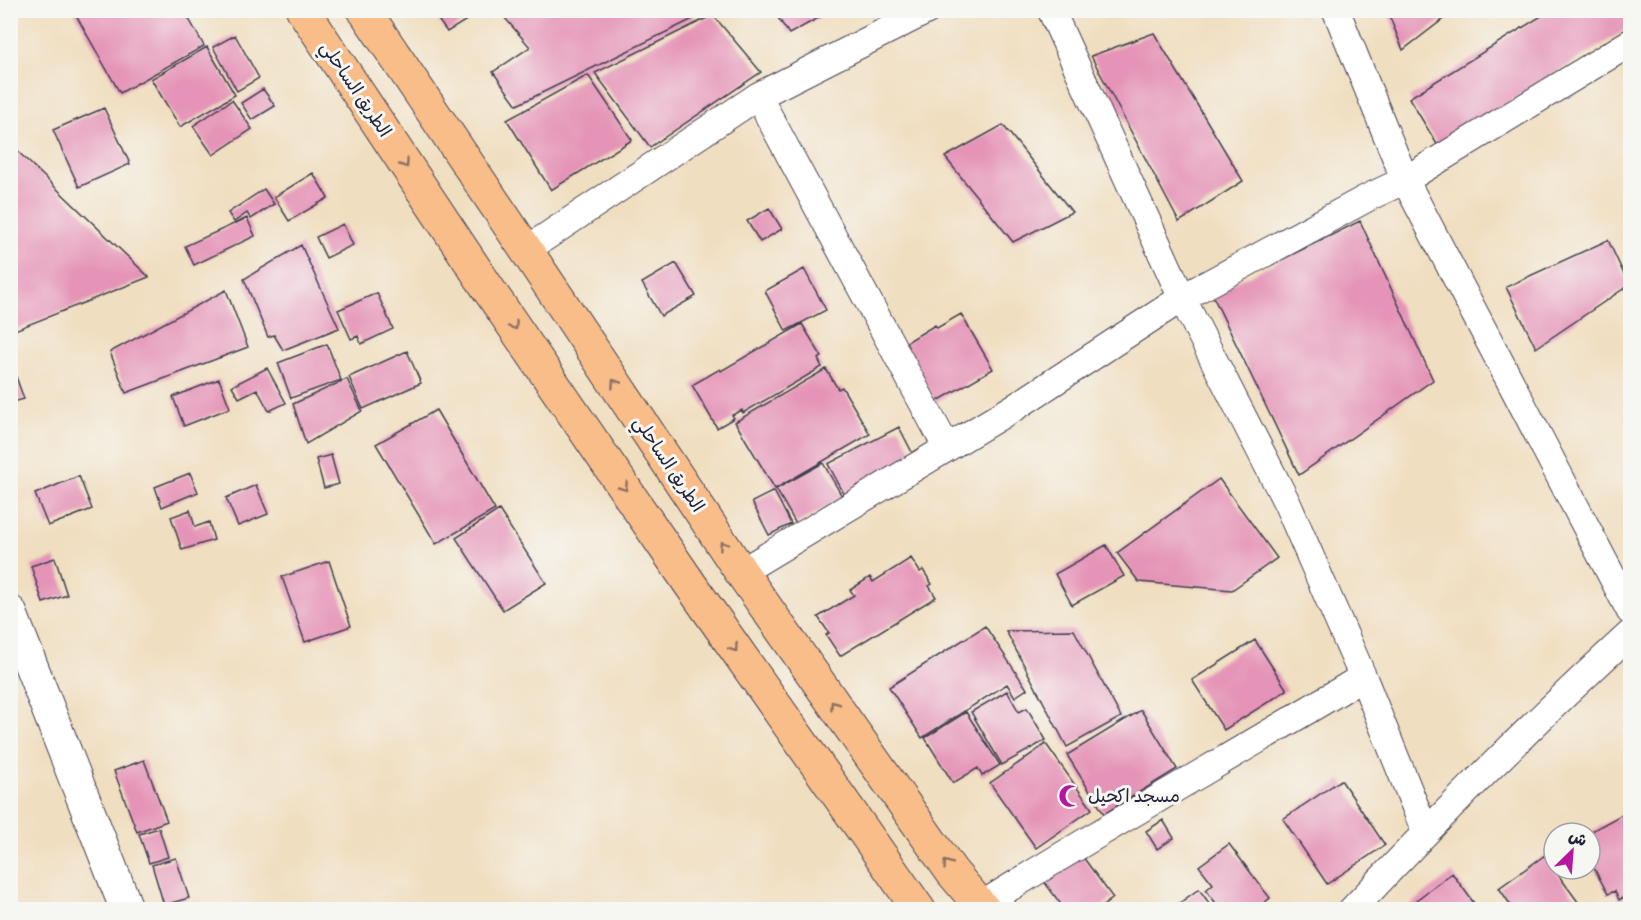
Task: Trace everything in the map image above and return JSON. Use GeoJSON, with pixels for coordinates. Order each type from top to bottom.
{"type":"FeatureCollection","features":[{"type":"Feature","properties":{"kind":"highway","name":"الطريق الساحلي"},"geometry":{"type":"LineString","coordinates":[[303,10],[489,290],[690,584],[919,909]]}},
{"type":"Feature","properties":{"kind":"highway","name":"الطريق الساحلي"},"geometry":{"type":"LineString","coordinates":[[364,10],[741,572],[952,872],[982,908]]}},
{"type":"Feature","properties":{"kind":"street"},"geometry":{"type":"LineString","coordinates":[[526,250],[758,96],[928,10]]}},
{"type":"Feature","properties":{"kind":"street"},"geometry":{"type":"LineString","coordinates":[[1051,10],[1182,298],[1287,504],[1364,677],[1425,831]]}},
{"type":"Feature","properties":{"kind":"street"},"geometry":{"type":"LineString","coordinates":[[1336,10],[1405,180],[1630,611]]}},
{"type":"Feature","properties":{"kind":"street"},"geometry":{"type":"LineString","coordinates":[[741,572],[1020,404],[1182,298],[1369,197],[1405,180],[1630,43]]}},
{"type":"Feature","properties":{"kind":"street"},"geometry":{"type":"LineString","coordinates":[[758,96],[947,448]]}},
{"type":"Feature","properties":{"kind":"street"},"geometry":{"type":"LineString","coordinates":[[10,612],[127,909]]}},
{"type":"Feature","properties":{"kind":"street"},"geometry":{"type":"LineString","coordinates":[[1352,909],[1425,831],[1566,692],[1630,633]]}},
{"type":"Feature","properties":{"kind":"street"},"geometry":{"type":"LineString","coordinates":[[982,908],[1082,842],[1199,776],[1364,677]]}},
{"type":"Feature","properties":{"kind":"building"},"geometry":{"type":"Polygon","coordinates":[[[73,10],[184,10],[204,46],[120,93],[73,10]]]}},
{"type":"Feature","properties":{"kind":"building"},"geometry":{"type":"Polygon","coordinates":[[[431,10],[483,10],[447,32],[431,10]]]}},
{"type":"Feature","properties":{"kind":"building"},"geometry":{"type":"Polygon","coordinates":[[[498,10],[688,10],[695,18],[517,105],[493,72],[530,47],[498,10]]]}},
{"type":"Feature","properties":{"kind":"building"},"geometry":{"type":"Polygon","coordinates":[[[773,10],[833,10],[789,34],[773,10]]]}},
{"type":"Feature","properties":{"kind":"building"},"geometry":{"type":"Polygon","coordinates":[[[1387,10],[1455,10],[1403,50],[1387,10]]]}},
{"type":"Feature","properties":{"kind":"building"},"geometry":{"type":"Polygon","coordinates":[[[1551,10],[1630,10],[1630,27],[1438,146],[1409,98],[1551,10]]]}},
{"type":"Feature","properties":{"kind":"building"},"geometry":{"type":"Polygon","coordinates":[[[713,15],[761,72],[650,147],[595,73],[713,15]]]}},
{"type":"Feature","properties":{"kind":"building"},"geometry":{"type":"Polygon","coordinates":[[[1154,33],[1243,181],[1179,222],[1091,56],[1154,33]]]}},
{"type":"Feature","properties":{"kind":"building"},"geometry":{"type":"Polygon","coordinates":[[[235,35],[259,78],[237,91],[213,47],[235,35]]]}},
{"type":"Feature","properties":{"kind":"building"},"geometry":{"type":"Polygon","coordinates":[[[207,47],[235,95],[180,127],[151,79],[207,47]]]}},
{"type":"Feature","properties":{"kind":"building"},"geometry":{"type":"Polygon","coordinates":[[[588,75],[632,140],[551,190],[507,120],[588,75]]]}},
{"type":"Feature","properties":{"kind":"building"},"geometry":{"type":"Polygon","coordinates":[[[263,89],[275,106],[252,120],[241,103],[263,89]]]}},
{"type":"Feature","properties":{"kind":"building"},"geometry":{"type":"Polygon","coordinates":[[[232,100],[252,129],[213,155],[193,126],[232,100]]]}},
{"type":"Feature","properties":{"kind":"building"},"geometry":{"type":"Polygon","coordinates":[[[104,108],[130,164],[79,187],[53,130],[104,108]]]}},
{"type":"Feature","properties":{"kind":"building"},"geometry":{"type":"Polygon","coordinates":[[[1003,125],[1072,212],[1013,242],[945,157],[1003,125]]]}},
{"type":"Feature","properties":{"kind":"building"},"geometry":{"type":"Polygon","coordinates":[[[10,144],[149,277],[10,332],[10,144]]]}},
{"type":"Feature","properties":{"kind":"building"},"geometry":{"type":"Polygon","coordinates":[[[313,173],[328,198],[289,221],[274,197],[313,173]]]}},
{"type":"Feature","properties":{"kind":"building"},"geometry":{"type":"Polygon","coordinates":[[[264,189],[274,204],[251,219],[247,213],[234,222],[228,213],[264,189]]]}},
{"type":"Feature","properties":{"kind":"building"},"geometry":{"type":"Polygon","coordinates":[[[769,208],[782,229],[760,242],[747,221],[769,208]]]}},
{"type":"Feature","properties":{"kind":"building"},"geometry":{"type":"Polygon","coordinates":[[[247,218],[255,236],[194,265],[185,246],[247,218]]]}},
{"type":"Feature","properties":{"kind":"building"},"geometry":{"type":"Polygon","coordinates":[[[1360,221],[1433,380],[1299,475],[1212,294],[1360,221]]]}},
{"type":"Feature","properties":{"kind":"building"},"geometry":{"type":"Polygon","coordinates":[[[343,224],[353,245],[326,258],[316,237],[343,224]]]}},
{"type":"Feature","properties":{"kind":"building"},"geometry":{"type":"Polygon","coordinates":[[[1608,240],[1629,285],[1536,348],[1506,287],[1608,240]]]}},
{"type":"Feature","properties":{"kind":"building"},"geometry":{"type":"Polygon","coordinates":[[[301,245],[339,328],[283,350],[274,335],[268,337],[244,279],[301,245]]]}},
{"type":"Feature","properties":{"kind":"building"},"geometry":{"type":"Polygon","coordinates":[[[676,263],[696,296],[661,316],[642,283],[676,263]]]}},
{"type":"Feature","properties":{"kind":"building"},"geometry":{"type":"Polygon","coordinates":[[[804,269],[826,310],[786,331],[765,291],[804,269]]]}},
{"type":"Feature","properties":{"kind":"building"},"geometry":{"type":"Polygon","coordinates":[[[226,290],[248,347],[126,393],[110,352],[226,290]]]}},
{"type":"Feature","properties":{"kind":"building"},"geometry":{"type":"Polygon","coordinates":[[[377,293],[393,329],[361,344],[358,336],[351,339],[338,310],[377,293]]]}},
{"type":"Feature","properties":{"kind":"building"},"geometry":{"type":"Polygon","coordinates":[[[961,314],[993,369],[936,402],[902,345],[935,325],[937,328],[961,314]]]}},
{"type":"Feature","properties":{"kind":"building"},"geometry":{"type":"Polygon","coordinates":[[[802,324],[822,357],[818,359],[822,367],[743,413],[742,410],[732,415],[734,418],[717,428],[692,385],[720,369],[721,371],[802,324]]]}},
{"type":"Feature","properties":{"kind":"building"},"geometry":{"type":"Polygon","coordinates":[[[327,344],[341,380],[291,398],[278,363],[327,344]]]}},
{"type":"Feature","properties":{"kind":"building"},"geometry":{"type":"Polygon","coordinates":[[[407,351],[421,383],[363,409],[349,377],[407,351]]]}},
{"type":"Feature","properties":{"kind":"building"},"geometry":{"type":"Polygon","coordinates":[[[10,360],[24,399],[10,403],[10,360]]]}},
{"type":"Feature","properties":{"kind":"building"},"geometry":{"type":"Polygon","coordinates":[[[267,368],[286,403],[269,411],[257,389],[239,398],[232,386],[267,368]]]}},
{"type":"Feature","properties":{"kind":"building"},"geometry":{"type":"Polygon","coordinates":[[[826,369],[838,389],[842,387],[870,434],[775,489],[735,422],[826,369]]]}},
{"type":"Feature","properties":{"kind":"building"},"geometry":{"type":"Polygon","coordinates":[[[219,379],[230,408],[184,426],[173,397],[219,379]]]}},
{"type":"Feature","properties":{"kind":"building"},"geometry":{"type":"Polygon","coordinates":[[[347,379],[362,411],[306,444],[293,404],[347,379]]]}},
{"type":"Feature","properties":{"kind":"building"},"geometry":{"type":"Polygon","coordinates":[[[436,410],[495,510],[436,544],[376,444],[436,410]]]}},
{"type":"Feature","properties":{"kind":"building"},"geometry":{"type":"Polygon","coordinates":[[[899,427],[917,462],[847,499],[828,464],[899,427]]]}},
{"type":"Feature","properties":{"kind":"building"},"geometry":{"type":"Polygon","coordinates":[[[331,455],[339,484],[324,488],[316,459],[331,455]]]}},
{"type":"Feature","properties":{"kind":"building"},"geometry":{"type":"Polygon","coordinates":[[[823,463],[843,498],[796,524],[776,489],[823,463]]]}},
{"type":"Feature","properties":{"kind":"building"},"geometry":{"type":"Polygon","coordinates":[[[190,473],[198,492],[162,507],[155,487],[190,473]]]}},
{"type":"Feature","properties":{"kind":"building"},"geometry":{"type":"Polygon","coordinates":[[[79,476],[92,509],[48,526],[35,494],[79,476]]]}},
{"type":"Feature","properties":{"kind":"building"},"geometry":{"type":"Polygon","coordinates":[[[1219,479],[1277,558],[1232,590],[1139,582],[1117,553],[1219,479]]]}},
{"type":"Feature","properties":{"kind":"building"},"geometry":{"type":"Polygon","coordinates":[[[256,485],[268,514],[238,526],[226,498],[256,485]]]}},
{"type":"Feature","properties":{"kind":"building"},"geometry":{"type":"Polygon","coordinates":[[[774,491],[791,524],[769,535],[752,502],[774,491]]]}},
{"type":"Feature","properties":{"kind":"building"},"geometry":{"type":"Polygon","coordinates":[[[190,510],[195,527],[209,522],[214,540],[182,550],[171,517],[190,510]]]}},
{"type":"Feature","properties":{"kind":"building"},"geometry":{"type":"Polygon","coordinates":[[[499,510],[546,583],[503,610],[456,538],[499,510]]]}},
{"type":"Feature","properties":{"kind":"building"},"geometry":{"type":"Polygon","coordinates":[[[1106,545],[1124,576],[1072,605],[1055,574],[1106,545]]]}},
{"type":"Feature","properties":{"kind":"building"},"geometry":{"type":"Polygon","coordinates":[[[55,558],[67,595],[43,603],[31,566],[55,558]]]}},
{"type":"Feature","properties":{"kind":"building"},"geometry":{"type":"Polygon","coordinates":[[[911,558],[932,584],[929,586],[936,597],[840,656],[826,635],[829,633],[818,617],[854,595],[850,590],[870,577],[873,582],[911,558]]]}},
{"type":"Feature","properties":{"kind":"building"},"geometry":{"type":"Polygon","coordinates":[[[329,561],[351,626],[305,642],[282,577],[329,561]]]}},
{"type":"Feature","properties":{"kind":"building"},"geometry":{"type":"Polygon","coordinates":[[[985,626],[1027,689],[1015,697],[1007,684],[922,738],[889,687],[985,626]]]}},
{"type":"Feature","properties":{"kind":"building"},"geometry":{"type":"Polygon","coordinates":[[[1074,630],[1121,717],[1067,747],[1006,631],[1074,630]]]}},
{"type":"Feature","properties":{"kind":"building"},"geometry":{"type":"Polygon","coordinates":[[[1255,640],[1287,690],[1224,730],[1192,680],[1255,640]]]}},
{"type":"Feature","properties":{"kind":"building"},"geometry":{"type":"Polygon","coordinates":[[[1007,691],[1019,712],[1027,708],[1046,740],[1002,765],[971,712],[1007,691]]]}},
{"type":"Feature","properties":{"kind":"building"},"geometry":{"type":"Polygon","coordinates":[[[1141,710],[1177,769],[1104,814],[1067,755],[1141,710]]]}},
{"type":"Feature","properties":{"kind":"building"},"geometry":{"type":"Polygon","coordinates":[[[966,712],[1000,765],[982,776],[978,768],[953,783],[925,738],[966,712]]]}},
{"type":"Feature","properties":{"kind":"building"},"geometry":{"type":"Polygon","coordinates":[[[1046,744],[1092,809],[1036,848],[990,783],[1046,744]]]}},
{"type":"Feature","properties":{"kind":"building"},"geometry":{"type":"Polygon","coordinates":[[[144,760],[167,821],[137,832],[114,771],[144,760]]]}},
{"type":"Feature","properties":{"kind":"building"},"geometry":{"type":"Polygon","coordinates":[[[1341,780],[1385,845],[1327,884],[1283,819],[1341,780]]]}},
{"type":"Feature","properties":{"kind":"building"},"geometry":{"type":"Polygon","coordinates":[[[1628,811],[1630,816],[1630,894],[1619,900],[1615,891],[1608,894],[1601,881],[1602,825],[1628,811]]]}},
{"type":"Feature","properties":{"kind":"building"},"geometry":{"type":"Polygon","coordinates":[[[1163,820],[1174,838],[1157,849],[1146,831],[1163,820]]]}},
{"type":"Feature","properties":{"kind":"building"},"geometry":{"type":"Polygon","coordinates":[[[159,828],[168,857],[149,863],[139,834],[159,828]]]}},
{"type":"Feature","properties":{"kind":"building"},"geometry":{"type":"Polygon","coordinates":[[[1229,844],[1270,898],[1255,910],[1221,910],[1206,890],[1213,884],[1199,866],[1229,844]]]}},
{"type":"Feature","properties":{"kind":"building"},"geometry":{"type":"Polygon","coordinates":[[[1080,853],[1113,898],[1098,910],[1065,910],[1043,880],[1080,853]]]}},
{"type":"Feature","properties":{"kind":"building"},"geometry":{"type":"Polygon","coordinates":[[[1542,857],[1542,881],[1563,881],[1584,910],[1514,910],[1499,888],[1542,857]]]}},
{"type":"Feature","properties":{"kind":"building"},"geometry":{"type":"Polygon","coordinates":[[[176,858],[189,898],[164,905],[152,865],[176,858]]]}},
{"type":"Feature","properties":{"kind":"building"},"geometry":{"type":"Polygon","coordinates":[[[1452,873],[1479,910],[1403,910],[1452,873]]]}},
{"type":"Feature","properties":{"kind":"building"},"geometry":{"type":"Polygon","coordinates":[[[1199,889],[1214,910],[1176,910],[1174,907],[1199,889]]]}},
{"type":"Feature","properties":{"kind":"place","name":"مسجد اكحيل"},"geometry":{"type":"Point","coordinates":[1070,796]}}]}
